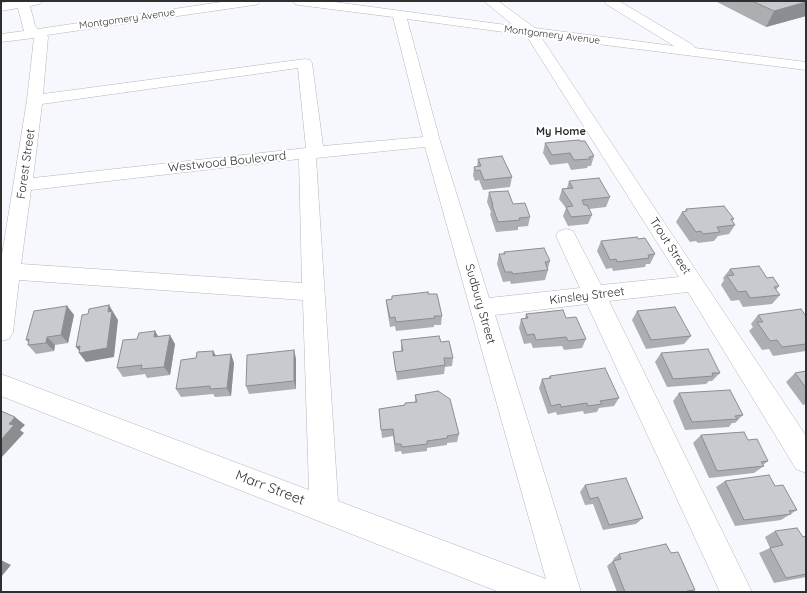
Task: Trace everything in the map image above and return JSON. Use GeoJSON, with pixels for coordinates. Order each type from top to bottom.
{"type":"FeatureCollection","features":[{"type":"Feature","properties":{"kind":"street","name":"Montgomery Avenue"},"geometry":{"type":"LineString","coordinates":[[299,1],[531,32],[806,66]]}},
{"type":"Feature","properties":{"kind":"street"},"geometry":{"type":"LineString","coordinates":[[363,1],[373,11]]}},
{"type":"Feature","properties":{"kind":"street"},"geometry":{"type":"LineString","coordinates":[[490,1],[531,32]]}},
{"type":"Feature","properties":{"kind":"street"},"geometry":{"type":"LineString","coordinates":[[610,1],[696,53]]}},
{"type":"Feature","properties":{"kind":"street"},"geometry":{"type":"LineString","coordinates":[[1,7],[28,2]]}},
{"type":"Feature","properties":{"kind":"street","name":"Forest Street"},"geometry":{"type":"LineString","coordinates":[[1,332],[35,100],[41,37],[29,28],[28,2]]}},
{"type":"Feature","properties":{"kind":"street","name":"Montgomery Avenue"},"geometry":{"type":"LineString","coordinates":[[1,38],[246,2]]}},
{"type":"Feature","properties":{"kind":"street","name":"Sudbury Street"},"geometry":{"type":"LineString","coordinates":[[399,15],[432,142],[565,592]]}},
{"type":"Feature","properties":{"kind":"street","name":"Trout Street"},"geometry":{"type":"LineString","coordinates":[[531,32],[694,283],[806,460]]}},
{"type":"Feature","properties":{"kind":"street"},"geometry":{"type":"LineString","coordinates":[[35,100],[305,64],[311,153],[314,292],[324,509]]}},
{"type":"Feature","properties":{"kind":"street"},"geometry":{"type":"LineString","coordinates":[[788,64],[806,78]]}},
{"type":"Feature","properties":{"kind":"street","name":"Westwood Boulevard"},"geometry":{"type":"LineString","coordinates":[[1,207],[21,194],[311,153],[432,142]]}},
{"type":"Feature","properties":{"kind":"street"},"geometry":{"type":"LineString","coordinates":[[566,236],[736,592]]}},
{"type":"Feature","properties":{"kind":"street"},"geometry":{"type":"LineString","coordinates":[[10,270],[314,292]]}},
{"type":"Feature","properties":{"kind":"street","name":"Kinsley Street"},"geometry":{"type":"LineString","coordinates":[[481,308],[594,296],[694,283]]}},
{"type":"Feature","properties":{"kind":"street","name":"Marr Street"},"geometry":{"type":"LineString","coordinates":[[1,384],[539,592]]}},
{"type":"Feature","properties":{"kind":"building"},"geometry":{"type":"Polygon","coordinates":[[[752,1],[806,1],[806,2],[774,11],[752,1]]]}},
{"type":"Feature","properties":{"kind":"building"},"geometry":{"type":"Polygon","coordinates":[[[579,140],[585,141],[594,156],[589,157],[590,159],[574,160],[570,153],[552,155],[545,143],[579,140]]]}},
{"type":"Feature","properties":{"kind":"building"},"geometry":{"type":"Polygon","coordinates":[[[502,156],[512,177],[484,180],[480,170],[476,171],[474,167],[481,166],[478,159],[502,156]]]}},
{"type":"Feature","properties":{"kind":"building"},"geometry":{"type":"Polygon","coordinates":[[[599,178],[610,197],[582,200],[584,205],[587,205],[592,215],[571,217],[566,207],[573,206],[562,189],[573,188],[569,181],[599,178]]]}},
{"type":"Feature","properties":{"kind":"building"},"geometry":{"type":"Polygon","coordinates":[[[508,191],[513,204],[525,203],[530,217],[519,218],[520,220],[498,222],[489,192],[508,191]]]}},
{"type":"Feature","properties":{"kind":"building"},"geometry":{"type":"Polygon","coordinates":[[[724,206],[734,219],[731,219],[735,225],[717,227],[720,232],[703,234],[701,231],[696,232],[682,212],[687,211],[686,209],[724,206]]]}},
{"type":"Feature","properties":{"kind":"building"},"geometry":{"type":"Polygon","coordinates":[[[637,237],[638,239],[645,238],[655,254],[648,255],[649,258],[617,262],[616,259],[610,260],[601,241],[637,237]]]}},
{"type":"Feature","properties":{"kind":"building"},"geometry":{"type":"Polygon","coordinates":[[[544,248],[550,261],[545,262],[548,270],[513,274],[512,272],[505,272],[499,254],[505,254],[504,252],[544,248]]]}},
{"type":"Feature","properties":{"kind":"building"},"geometry":{"type":"Polygon","coordinates":[[[759,266],[767,278],[773,277],[779,286],[774,287],[780,295],[750,298],[746,291],[738,292],[727,276],[734,275],[730,269],[759,266]]]}},
{"type":"Feature","properties":{"kind":"building"},"geometry":{"type":"Polygon","coordinates":[[[428,292],[428,294],[437,294],[442,316],[396,322],[395,317],[390,318],[386,300],[392,299],[392,296],[428,292]]]}},
{"type":"Feature","properties":{"kind":"building"},"geometry":{"type":"Polygon","coordinates":[[[109,305],[108,312],[112,311],[107,348],[79,353],[80,346],[76,347],[82,315],[88,314],[89,309],[109,305]]]}},
{"type":"Feature","properties":{"kind":"building"},"geometry":{"type":"Polygon","coordinates":[[[67,306],[61,335],[47,337],[46,343],[28,345],[29,339],[26,340],[34,311],[67,306]]]}},
{"type":"Feature","properties":{"kind":"building"},"geometry":{"type":"Polygon","coordinates":[[[675,307],[691,336],[651,340],[637,311],[675,307]]]}},
{"type":"Feature","properties":{"kind":"building"},"geometry":{"type":"Polygon","coordinates":[[[801,309],[806,316],[806,344],[782,347],[777,340],[770,341],[757,322],[763,322],[758,315],[801,309]]]}},
{"type":"Feature","properties":{"kind":"building"},"geometry":{"type":"Polygon","coordinates":[[[563,310],[566,318],[576,317],[586,339],[568,341],[566,337],[536,340],[534,334],[527,335],[521,319],[528,318],[526,314],[563,310]]]}},
{"type":"Feature","properties":{"kind":"building"},"geometry":{"type":"Polygon","coordinates":[[[155,331],[154,337],[170,335],[164,367],[141,369],[142,365],[117,368],[123,340],[137,339],[139,333],[155,331]]]}},
{"type":"Feature","properties":{"kind":"building"},"geometry":{"type":"Polygon","coordinates":[[[439,336],[441,342],[449,341],[453,358],[444,358],[445,365],[396,372],[393,352],[403,351],[401,340],[439,336]]]}},
{"type":"Feature","properties":{"kind":"building"},"geometry":{"type":"Polygon","coordinates":[[[708,349],[720,373],[712,373],[713,376],[673,379],[661,353],[708,349]]]}},
{"type":"Feature","properties":{"kind":"building"},"geometry":{"type":"Polygon","coordinates":[[[294,350],[294,381],[246,386],[247,355],[294,350]]]}},
{"type":"Feature","properties":{"kind":"building"},"geometry":{"type":"Polygon","coordinates":[[[213,351],[213,356],[231,354],[227,388],[210,389],[210,386],[176,389],[181,360],[196,358],[197,352],[213,351]]]}},
{"type":"Feature","properties":{"kind":"building"},"geometry":{"type":"Polygon","coordinates":[[[605,368],[619,398],[600,401],[602,404],[588,406],[587,403],[561,407],[560,404],[551,406],[542,379],[551,378],[550,376],[605,368]]]}},
{"type":"Feature","properties":{"kind":"building"},"geometry":{"type":"Polygon","coordinates":[[[806,371],[806,388],[795,373],[806,371]]]}},
{"type":"Feature","properties":{"kind":"building"},"geometry":{"type":"Polygon","coordinates":[[[730,390],[743,415],[735,416],[737,419],[692,422],[679,393],[730,390]]]}},
{"type":"Feature","properties":{"kind":"building"},"geometry":{"type":"Polygon","coordinates":[[[438,391],[450,399],[459,434],[447,436],[448,438],[427,441],[427,444],[402,447],[401,444],[395,444],[393,429],[381,430],[379,409],[417,402],[415,395],[438,391]]]}},
{"type":"Feature","properties":{"kind":"building"},"geometry":{"type":"Polygon","coordinates":[[[1,411],[15,417],[9,424],[14,425],[1,440],[1,411]]]}},
{"type":"Feature","properties":{"kind":"building"},"geometry":{"type":"Polygon","coordinates":[[[744,432],[748,440],[757,439],[768,461],[761,462],[764,466],[717,471],[701,435],[744,432]]]}},
{"type":"Feature","properties":{"kind":"building"},"geometry":{"type":"Polygon","coordinates":[[[769,475],[775,486],[783,485],[797,510],[789,511],[791,514],[744,520],[725,481],[769,475]]]}},
{"type":"Feature","properties":{"kind":"building"},"geometry":{"type":"Polygon","coordinates":[[[626,478],[643,518],[609,525],[598,497],[590,499],[585,485],[626,478]]]}},
{"type":"Feature","properties":{"kind":"building"},"geometry":{"type":"Polygon","coordinates":[[[797,528],[803,537],[806,536],[806,574],[786,578],[770,548],[783,545],[775,531],[797,528]]]}},
{"type":"Feature","properties":{"kind":"building"},"geometry":{"type":"Polygon","coordinates":[[[666,544],[671,553],[678,552],[695,590],[687,591],[688,592],[625,592],[613,561],[621,559],[619,554],[666,544]]]}},
{"type":"Feature","properties":{"kind":"district","name":"My Home"},"geometry":{"type":"Point","coordinates":[561,132]}}]}
